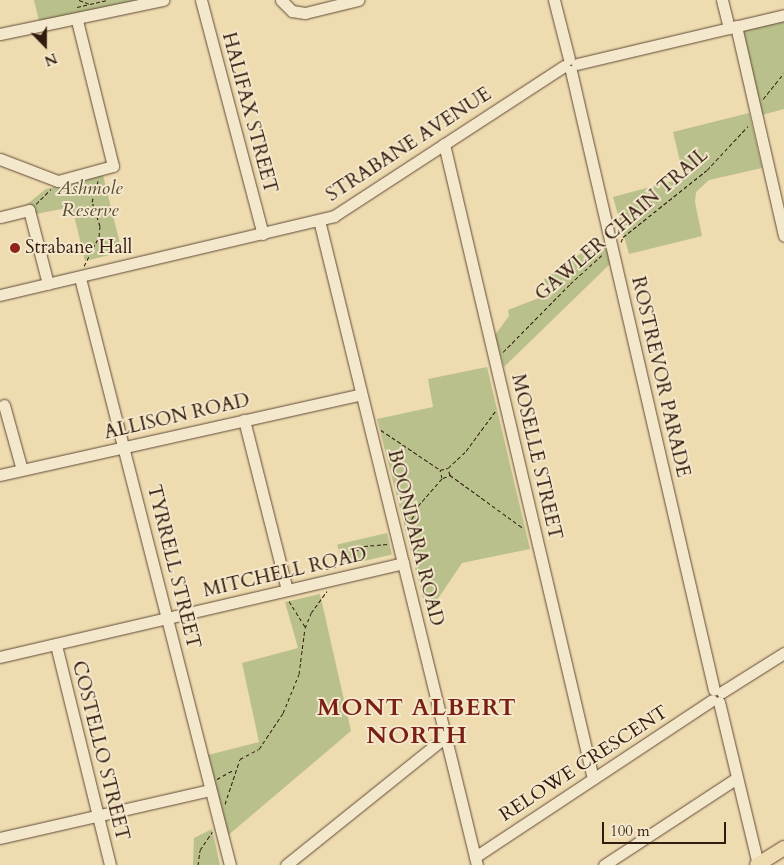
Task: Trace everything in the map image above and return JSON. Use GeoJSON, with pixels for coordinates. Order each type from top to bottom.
{"type":"FeatureCollection","features":[{"type":"Feature","properties":{"kind":"main road"},"geometry":{"type":"LineString","coordinates":[[757,865],[784,848]]}},
{"type":"Feature","properties":{"kind":"street"},"geometry":{"type":"LineString","coordinates":[[0,34],[77,20],[163,0]]}},
{"type":"Feature","properties":{"kind":"street","name":"HALIFAX STREET"},"geometry":{"type":"LineString","coordinates":[[201,0],[263,234]]}},
{"type":"Feature","properties":{"kind":"street"},"geometry":{"type":"LineString","coordinates":[[281,0],[292,11],[304,13],[354,1]]}},
{"type":"Feature","properties":{"kind":"street","name":"ROSTREVOR PARADE"},"geometry":{"type":"LineString","coordinates":[[554,0],[757,865]]}},
{"type":"Feature","properties":{"kind":"street"},"geometry":{"type":"LineString","coordinates":[[722,0],[732,27],[756,117],[784,236]]}},
{"type":"Feature","properties":{"kind":"street","name":"STRABANE AVENUE"},"geometry":{"type":"LineString","coordinates":[[0,295],[84,277],[334,216],[570,65],[784,15]]}},
{"type":"Feature","properties":{"kind":"street"},"geometry":{"type":"LineString","coordinates":[[0,159],[58,181],[113,166],[77,20]]}},
{"type":"Feature","properties":{"kind":"street","name":"MOSELLE STREET"},"geometry":{"type":"LineString","coordinates":[[444,144],[594,779]]}},
{"type":"Feature","properties":{"kind":"street"},"geometry":{"type":"LineString","coordinates":[[1,217],[29,210],[48,284]]}},
{"type":"Feature","properties":{"kind":"street","name":"BOONDARA ROAD"},"geometry":{"type":"LineString","coordinates":[[318,220],[476,861]]}},
{"type":"Feature","properties":{"kind":"street","name":"TYRRELL STREET"},"geometry":{"type":"LineString","coordinates":[[84,277],[230,865]]}},
{"type":"Feature","properties":{"kind":"street","name":"ALLISON ROAD"},"geometry":{"type":"LineString","coordinates":[[0,475],[361,394]]}},
{"type":"Feature","properties":{"kind":"street"},"geometry":{"type":"LineString","coordinates":[[4,405],[22,470]]}},
{"type":"Feature","properties":{"kind":"street"},"geometry":{"type":"LineString","coordinates":[[244,420],[284,590]]}},
{"type":"Feature","properties":{"kind":"street","name":"MITCHELL ROAD"},"geometry":{"type":"LineString","coordinates":[[0,658],[403,563]]}},
{"type":"Feature","properties":{"kind":"street","name":"COSTELLO STREET"},"geometry":{"type":"LineString","coordinates":[[56,645],[110,865]]}},
{"type":"Feature","properties":{"kind":"street","name":"RELOWE CRESCENT"},"geometry":{"type":"LineString","coordinates":[[476,861],[594,779],[784,653]]}},
{"type":"Feature","properties":{"kind":"street"},"geometry":{"type":"LineString","coordinates":[[286,865],[445,737]]}},
{"type":"Feature","properties":{"kind":"street"},"geometry":{"type":"LineString","coordinates":[[604,865],[737,778]]}},
{"type":"Feature","properties":{"kind":"street"},"geometry":{"type":"LineString","coordinates":[[0,838],[210,790]]}},
{"type":"Feature","properties":{"kind":"path"},"geometry":{"type":"LineString","coordinates":[[79,0],[91,4]]}},
{"type":"Feature","properties":{"kind":"path","name":"GAWLER CHAIN TRAIL"},"geometry":{"type":"LineString","coordinates":[[496,361],[570,284],[612,246],[620,243],[623,236],[708,170],[756,117],[773,83],[784,73]]}},
{"type":"Feature","properties":{"kind":"path"},"geometry":{"type":"LineString","coordinates":[[84,277],[84,263],[94,250],[99,231],[92,202],[99,178],[98,170]]}},
{"type":"Feature","properties":{"kind":"path"},"geometry":{"type":"LineString","coordinates":[[29,210],[58,181]]}},
{"type":"Feature","properties":{"kind":"path"},"geometry":{"type":"LineString","coordinates":[[440,470],[448,468],[478,437],[498,406]]}},
{"type":"Feature","properties":{"kind":"path"},"geometry":{"type":"LineString","coordinates":[[370,426],[383,430],[440,470],[442,478]]}},
{"type":"Feature","properties":{"kind":"path"},"geometry":{"type":"LineString","coordinates":[[448,468],[450,475],[526,531],[535,533]]}},
{"type":"Feature","properties":{"kind":"path"},"geometry":{"type":"LineString","coordinates":[[198,865],[200,850],[219,821],[237,764],[259,749],[282,713],[298,674],[305,628],[323,593],[328,592],[326,569],[345,565],[352,554],[364,546],[398,541],[418,506],[442,478],[450,475]]}},
{"type":"Feature","properties":{"kind":"path"},"geometry":{"type":"LineString","coordinates":[[284,590],[305,628]]}},
{"type":"Feature","properties":{"kind":"green space"},"geometry":{"type":"Polygon","coordinates":[[[34,0],[156,0],[40,25],[34,0]]]}},
{"type":"Feature","properties":{"kind":"green space"},"geometry":{"type":"Polygon","coordinates":[[[784,20],[784,109],[762,115],[742,30],[784,20]]]}},
{"type":"Feature","properties":{"kind":"green space"},"geometry":{"type":"Polygon","coordinates":[[[749,113],[762,168],[709,180],[696,192],[695,202],[702,236],[629,254],[613,197],[684,178],[673,132],[749,113]]]}},
{"type":"Feature","properties":{"kind":"green space","name":"Ashmole Reserve"},"geometry":{"type":"Polygon","coordinates":[[[103,175],[122,252],[85,261],[72,207],[31,215],[26,205],[46,189],[103,175]]]}},
{"type":"Feature","properties":{"kind":"green space"},"geometry":{"type":"Polygon","coordinates":[[[606,244],[610,264],[504,367],[495,335],[509,316],[508,310],[549,294],[544,279],[587,249],[606,244]]]}},
{"type":"Feature","properties":{"kind":"green space"},"geometry":{"type":"Polygon","coordinates":[[[487,367],[530,549],[462,563],[427,615],[377,419],[433,407],[428,379],[487,367]]]}},
{"type":"Feature","properties":{"kind":"green space"},"geometry":{"type":"Polygon","coordinates":[[[387,533],[392,554],[342,566],[337,544],[387,533]]]}},
{"type":"Feature","properties":{"kind":"green space"},"geometry":{"type":"Polygon","coordinates":[[[320,594],[351,731],[226,837],[208,755],[259,742],[242,663],[298,648],[285,602],[320,594]]]}},
{"type":"Feature","properties":{"kind":"green space"},"geometry":{"type":"Polygon","coordinates":[[[212,829],[220,865],[193,865],[194,838],[212,829]]]}},
{"type":"Feature","properties":{"kind":"place","name":"Strabane Hall"},"geometry":{"type":"Point","coordinates":[15,248]}},
{"type":"Feature","properties":{"kind":"district","name":"MONT ALBERT NORTH"},"geometry":{"type":"Point","coordinates":[417,722]}}]}
